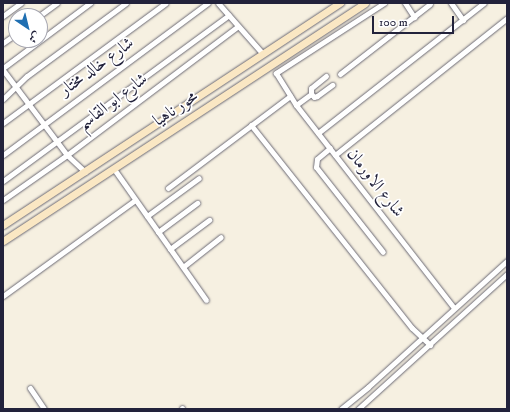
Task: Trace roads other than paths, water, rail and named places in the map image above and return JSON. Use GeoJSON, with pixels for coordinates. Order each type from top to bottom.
{"type":"FeatureCollection","features":[{"type":"Feature","properties":{"kind":"main road","name":"محور ناهيا"},"geometry":{"type":"LineString","coordinates":[[3,225],[340,3]]}},
{"type":"Feature","properties":{"kind":"main road","name":"محور ناهيا"},"geometry":{"type":"LineString","coordinates":[[3,241],[365,3]]}},
{"type":"Feature","properties":{"kind":"main road"},"geometry":{"type":"LineString","coordinates":[[236,72],[243,83]]}},
{"type":"Feature","properties":{"kind":"street"},"geometry":{"type":"LineString","coordinates":[[3,16],[21,3]]}},
{"type":"Feature","properties":{"kind":"street"},"geometry":{"type":"LineString","coordinates":[[48,10],[57,3]]}},
{"type":"Feature","properties":{"kind":"street"},"geometry":{"type":"LineString","coordinates":[[85,172],[66,155],[3,69],[90,3]]}},
{"type":"Feature","properties":{"kind":"street"},"geometry":{"type":"LineString","coordinates":[[3,99],[27,76],[126,3]]}},
{"type":"Feature","properties":{"kind":"street"},"geometry":{"type":"LineString","coordinates":[[3,123],[166,3]]}},
{"type":"Feature","properties":{"kind":"street","name":"شارع خالد مختار"},"geometry":{"type":"LineString","coordinates":[[3,154],[208,3]]}},
{"type":"Feature","properties":{"kind":"street"},"geometry":{"type":"LineString","coordinates":[[218,3],[263,54]]}},
{"type":"Feature","properties":{"kind":"street","name":"شارع الاورمان"},"geometry":{"type":"LineString","coordinates":[[384,3],[276,73],[296,105],[454,308]]}},
{"type":"Feature","properties":{"kind":"street"},"geometry":{"type":"LineString","coordinates":[[405,3],[414,17]]}},
{"type":"Feature","properties":{"kind":"street"},"geometry":{"type":"LineString","coordinates":[[451,3],[463,20]]}},
{"type":"Feature","properties":{"kind":"street"},"geometry":{"type":"LineString","coordinates":[[318,133],[484,3]]}},
{"type":"Feature","properties":{"kind":"street"},"geometry":{"type":"LineString","coordinates":[[340,74],[430,4]]}},
{"type":"Feature","properties":{"kind":"street"},"geometry":{"type":"LineString","coordinates":[[3,181],[229,15]]}},
{"type":"Feature","properties":{"kind":"street"},"geometry":{"type":"LineString","coordinates":[[335,155],[507,18]]}},
{"type":"Feature","properties":{"kind":"street","name":"شارع ابو القاسم"},"geometry":{"type":"LineString","coordinates":[[3,200],[66,155],[238,26]]}},
{"type":"Feature","properties":{"kind":"street"},"geometry":{"type":"LineString","coordinates":[[311,94],[311,88],[326,76]]}},
{"type":"Feature","properties":{"kind":"street"},"geometry":{"type":"LineString","coordinates":[[311,94],[317,96],[332,85]]}},
{"type":"Feature","properties":{"kind":"street"},"geometry":{"type":"LineString","coordinates":[[296,105],[311,94]]}},
{"type":"Feature","properties":{"kind":"street"},"geometry":{"type":"LineString","coordinates":[[168,188],[290,96]]}},
{"type":"Feature","properties":{"kind":"street"},"geometry":{"type":"LineString","coordinates":[[250,125],[412,328],[430,345]]}},
{"type":"Feature","properties":{"kind":"street"},"geometry":{"type":"LineString","coordinates":[[330,148],[317,159],[316,167],[383,252]]}},
{"type":"Feature","properties":{"kind":"street"},"geometry":{"type":"LineString","coordinates":[[114,169],[206,300]]}},
{"type":"Feature","properties":{"kind":"street"},"geometry":{"type":"LineString","coordinates":[[147,216],[199,178]]}},
{"type":"Feature","properties":{"kind":"street"},"geometry":{"type":"LineString","coordinates":[[3,296],[135,200]]}},
{"type":"Feature","properties":{"kind":"street"},"geometry":{"type":"LineString","coordinates":[[158,232],[197,202]]}},
{"type":"Feature","properties":{"kind":"street"},"geometry":{"type":"LineString","coordinates":[[170,249],[209,220]]}},
{"type":"Feature","properties":{"kind":"street"},"geometry":{"type":"LineString","coordinates":[[182,266],[221,237]]}},
{"type":"Feature","properties":{"kind":"street"},"geometry":{"type":"LineString","coordinates":[[341,409],[423,338],[507,261]]}},
{"type":"Feature","properties":{"kind":"street"},"geometry":{"type":"LineString","coordinates":[[358,409],[507,274]]}},
{"type":"Feature","properties":{"kind":"street"},"geometry":{"type":"LineString","coordinates":[[30,388],[44,409]]}}]}
